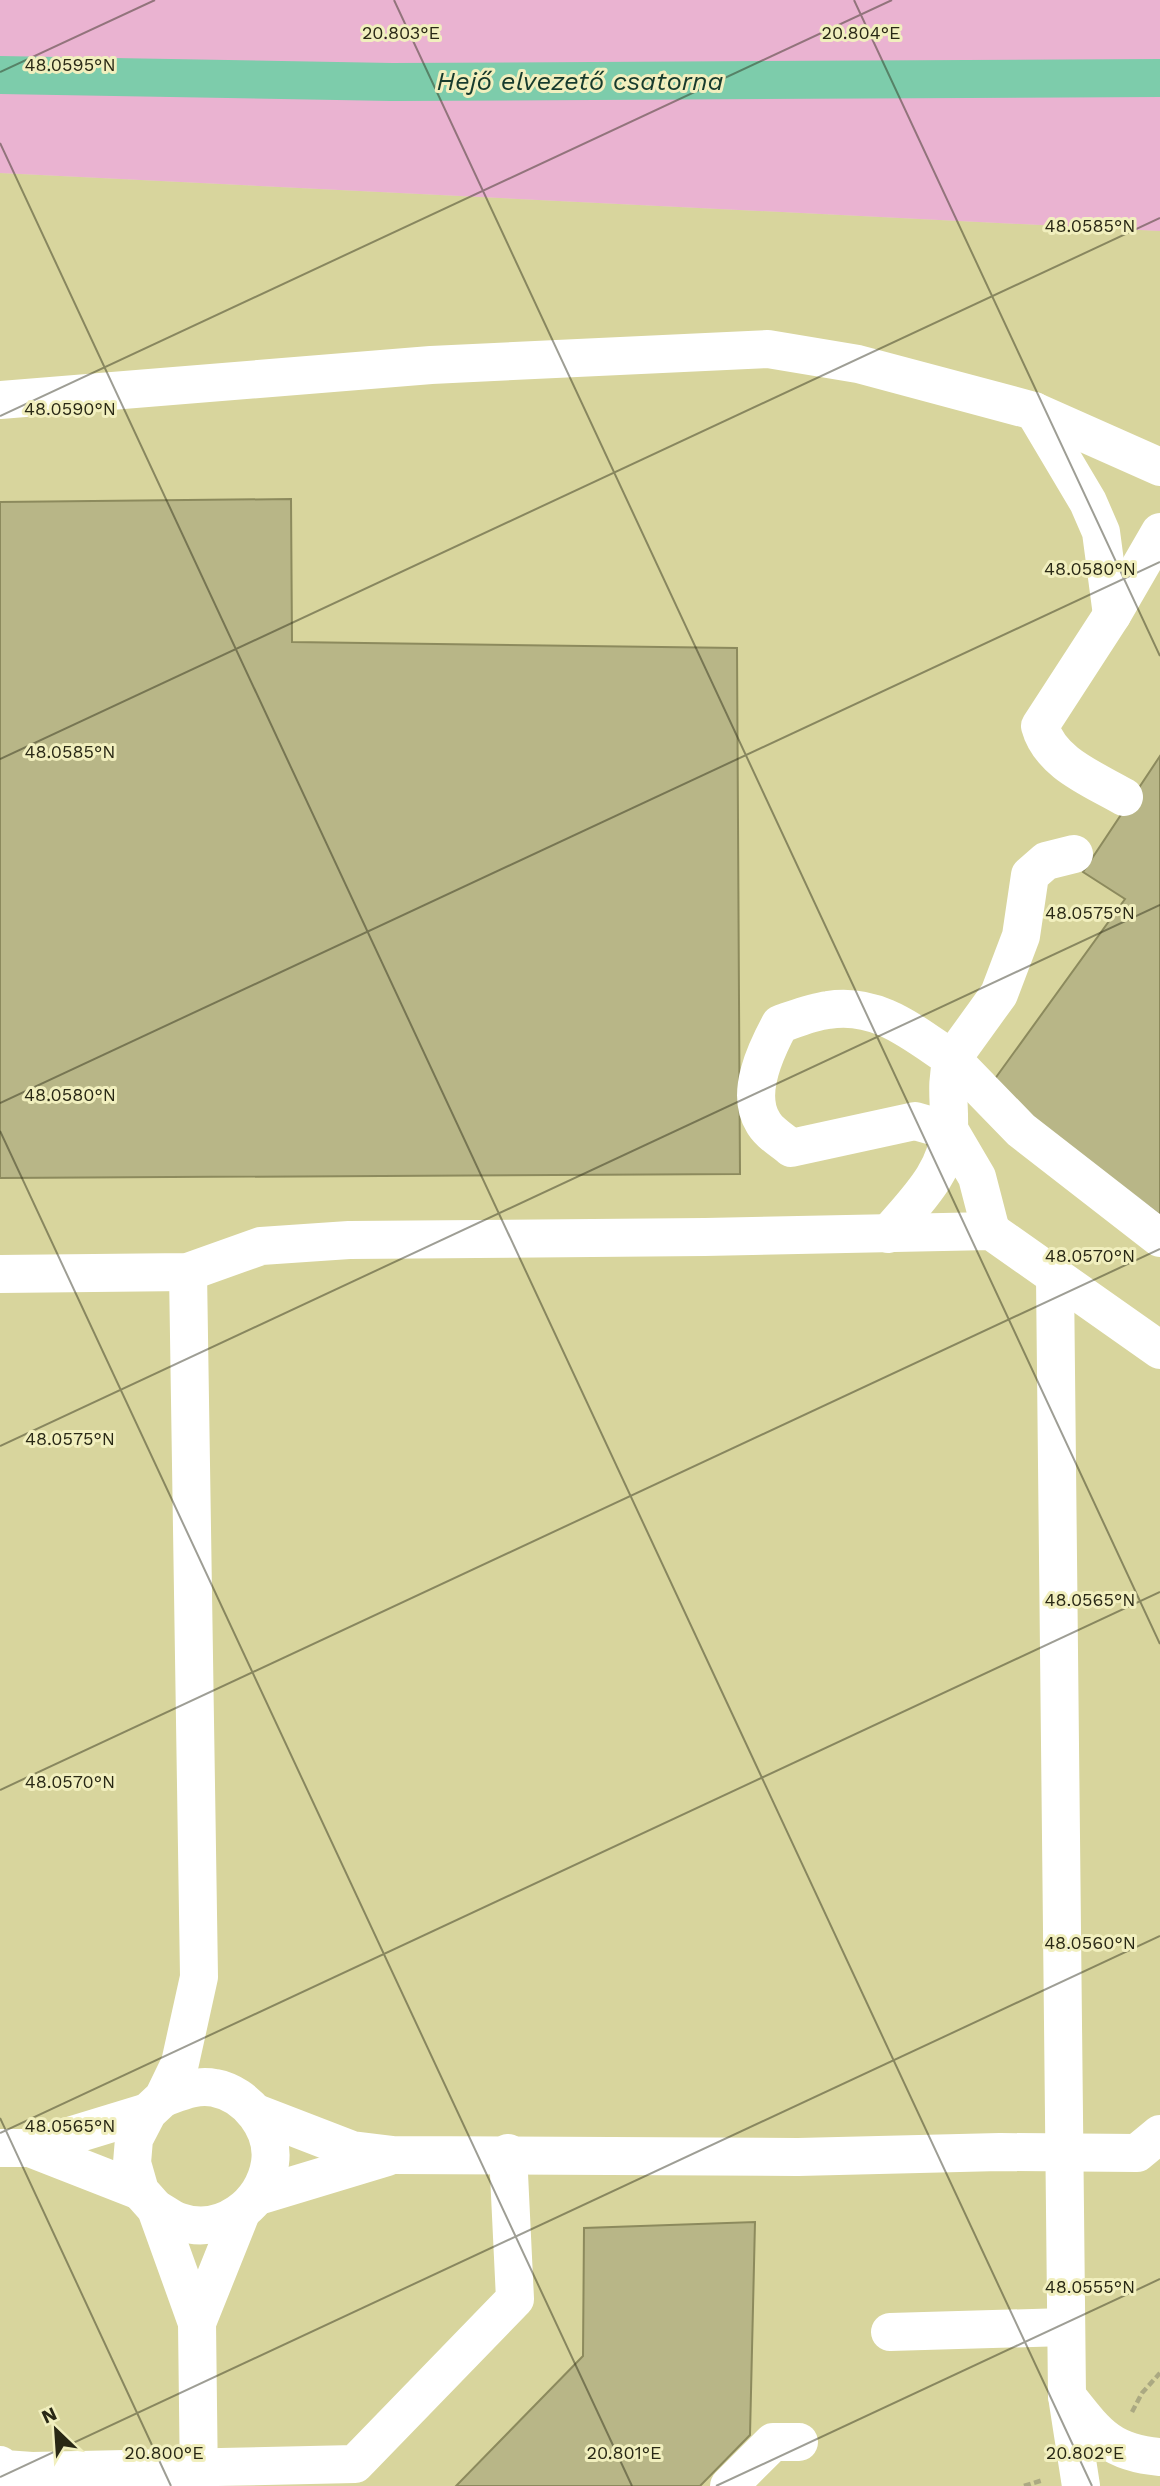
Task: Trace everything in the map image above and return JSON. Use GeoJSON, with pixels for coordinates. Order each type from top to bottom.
{"type":"FeatureCollection","features":[{"type":"Feature","properties":{"kind":"street"},"geometry":{"type":"LineString","coordinates":[[0,400],[431,365],[768,349],[858,364],[1034,411],[1160,467]]}},
{"type":"Feature","properties":{"kind":"street"},"geometry":{"type":"LineString","coordinates":[[1034,411],[1087,502],[1101,532],[1112,615]]}},
{"type":"Feature","properties":{"kind":"street"},"geometry":{"type":"LineString","coordinates":[[1124,797],[1066,763],[1044,741],[1040,726],[1112,615],[1160,532]]}},
{"type":"Feature","properties":{"kind":"street"},"geometry":{"type":"LineString","coordinates":[[888,1234],[936,1177],[950,1131],[946,1083],[952,1059],[999,994],[1021,936],[1030,875],[1046,861],[1074,854]]}},
{"type":"Feature","properties":{"kind":"street"},"geometry":{"type":"LineString","coordinates":[[991,1231],[977,1177],[950,1131],[915,1121],[791,1148],[763,1122],[757,1094],[764,1054],[780,1024],[828,1010],[868,1010],[895,1020],[952,1059],[1021,1130],[1160,1238]]}},
{"type":"Feature","properties":{"kind":"street"},"geometry":{"type":"LineString","coordinates":[[0,1274],[188,1272],[261,1246],[349,1240],[991,1231],[1160,1350]]}},
{"type":"Feature","properties":{"kind":"street"},"geometry":{"type":"LineString","coordinates":[[188,1272],[199,1977],[180,2063],[134,2139],[132,2163],[197,2323],[199,2476]]}},
{"type":"Feature","properties":{"kind":"street"},"geometry":{"type":"LineString","coordinates":[[1055,1278],[1067,2396],[1081,2486]]}},
{"type":"Feature","properties":{"kind":"street"},"geometry":{"type":"LineString","coordinates":[[15,2148],[155,2105],[190,2088],[215,2088],[238,2097],[256,2113],[352,2150],[393,2155],[508,2153],[797,2157],[1137,2152],[1160,2134]]}},
{"type":"Feature","properties":{"kind":"street"},"geometry":{"type":"LineString","coordinates":[[197,2323],[270,2163],[269,2139],[256,2113]]}},
{"type":"Feature","properties":{"kind":"street"},"geometry":{"type":"LineString","coordinates":[[15,2148],[148,2200],[180,2222],[203,2226],[227,2221],[250,2204],[393,2155]]}},
{"type":"Feature","properties":{"kind":"street"},"geometry":{"type":"LineString","coordinates":[[0,2465],[4,2469],[113,2478],[199,2476],[355,2464],[515,2299],[508,2153]]}},
{"type":"Feature","properties":{"kind":"street"},"geometry":{"type":"LineString","coordinates":[[890,2332],[1066,2327]]}},
{"type":"Feature","properties":{"kind":"street"},"geometry":{"type":"LineString","coordinates":[[1067,2396],[1101,2439],[1135,2455],[1160,2457]]}},
{"type":"Feature","properties":{"kind":"street"},"geometry":{"type":"LineString","coordinates":[[729,2486],[773,2442],[799,2442]]}},
{"type":"Feature","properties":{"kind":"shaded area"},"geometry":{"type":"Polygon","coordinates":[[[0,0],[1160,0],[1160,231],[0,173],[0,0]]]}},
{"type":"Feature","properties":{"kind":"shaded area"},"geometry":{"type":"Polygon","coordinates":[[[0,173],[1160,231],[1160,2486],[0,2486],[0,173]]]}},
{"type":"Feature","properties":{"kind":"building"},"geometry":{"type":"Polygon","coordinates":[[[291,499],[292,642],[737,648],[740,1174],[0,1178],[0,502],[291,499]]]}},
{"type":"Feature","properties":{"kind":"building"},"geometry":{"type":"Polygon","coordinates":[[[1160,756],[1160,1215],[989,1087],[1125,899],[1083,872],[1160,756]]]}},
{"type":"Feature","properties":{"kind":"building"},"geometry":{"type":"Polygon","coordinates":[[[755,2222],[750,2435],[700,2486],[456,2486],[583,2356],[584,2228],[755,2222]]]}},
{"type":"Feature","properties":{"kind":"waterway","name":"Hejő elvezető csatorna"},"geometry":{"type":"LineString","coordinates":[[0,75],[392,82],[1160,78]]}}]}
